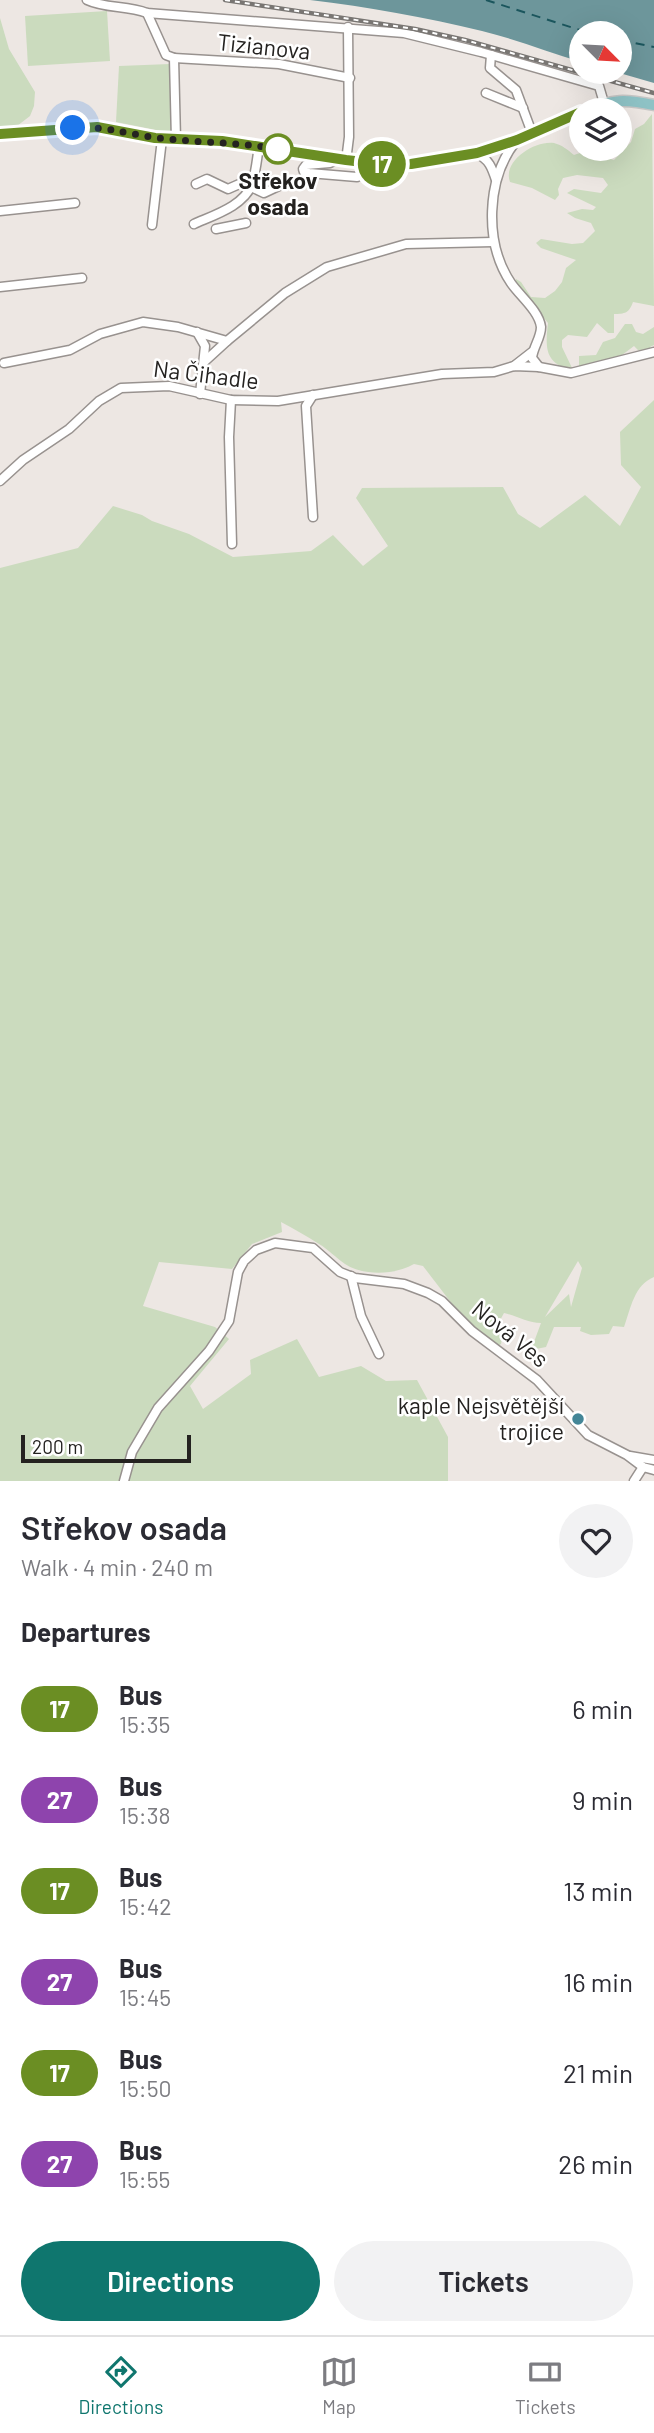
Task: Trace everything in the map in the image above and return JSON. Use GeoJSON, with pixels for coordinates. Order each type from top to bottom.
{"type":"FeatureCollection","features":[{"type":"Feature","properties":{"kind":"main road"},"geometry":{"type":"LineString","coordinates":[[632,102],[654,105]]}},
{"type":"Feature","properties":{"kind":"main road"},"geometry":{"type":"LineString","coordinates":[[0,134],[97,127],[162,139],[222,141],[389,165],[477,153],[517,140],[569,117]]}},
{"type":"Feature","properties":{"kind":"street"},"geometry":{"type":"LineString","coordinates":[[87,0],[96,4],[135,8],[146,13],[404,33],[598,86],[602,98]]}},
{"type":"Feature","properties":{"kind":"street"},"geometry":{"type":"LineString","coordinates":[[146,13],[166,55],[174,58],[176,140]]}},
{"type":"Feature","properties":{"kind":"street"},"geometry":{"type":"LineString","coordinates":[[348,27],[349,137],[342,160],[306,165],[303,169],[309,173],[357,177]]}},
{"type":"Feature","properties":{"kind":"street"},"geometry":{"type":"LineString","coordinates":[[491,55],[491,68],[516,90],[532,134]]}},
{"type":"Feature","properties":{"kind":"street","name":"Tizianova"},"geometry":{"type":"LineString","coordinates":[[174,58],[279,64],[350,78]]}},
{"type":"Feature","properties":{"kind":"street"},"geometry":{"type":"LineString","coordinates":[[486,93],[523,108]]}},
{"type":"Feature","properties":{"kind":"street"},"geometry":{"type":"LineString","coordinates":[[152,225],[162,139]]}},
{"type":"Feature","properties":{"kind":"street"},"geometry":{"type":"LineString","coordinates":[[517,140],[496,180],[492,230],[510,282],[538,318],[541,329],[533,352],[534,363],[539,367]]}},
{"type":"Feature","properties":{"kind":"street"},"geometry":{"type":"LineString","coordinates":[[194,224],[235,204],[245,196],[252,183],[259,146]]}},
{"type":"Feature","properties":{"kind":"street"},"geometry":{"type":"LineString","coordinates":[[477,153],[485,157],[496,180]]}},
{"type":"Feature","properties":{"kind":"street"},"geometry":{"type":"LineString","coordinates":[[196,184],[207,179],[228,189],[252,183]]}},
{"type":"Feature","properties":{"kind":"street"},"geometry":{"type":"LineString","coordinates":[[252,183],[264,193],[281,185]]}},
{"type":"Feature","properties":{"kind":"street"},"geometry":{"type":"LineString","coordinates":[[0,211],[75,203]]}},
{"type":"Feature","properties":{"kind":"street"},"geometry":{"type":"LineString","coordinates":[[216,214],[216,231],[246,223]]}},
{"type":"Feature","properties":{"kind":"street"},"geometry":{"type":"LineString","coordinates":[[205,362],[285,293],[327,267],[406,244],[494,242]]}},
{"type":"Feature","properties":{"kind":"street"},"geometry":{"type":"LineString","coordinates":[[0,287],[82,278]]}},
{"type":"Feature","properties":{"kind":"street"},"geometry":{"type":"LineString","coordinates":[[4,363],[70,350],[100,334],[143,322],[197,332],[227,341]]}},
{"type":"Feature","properties":{"kind":"street"},"geometry":{"type":"LineString","coordinates":[[197,332],[205,346],[200,394]]}},
{"type":"Feature","properties":{"kind":"street"},"geometry":{"type":"LineString","coordinates":[[514,366],[533,352]]}},
{"type":"Feature","properties":{"kind":"street","name":"Na Čihadle"},"geometry":{"type":"LineString","coordinates":[[0,481],[23,460],[69,429],[112,392],[121,388],[169,386],[231,400],[278,401],[442,374],[494,372],[514,366],[571,373],[654,352]]}},
{"type":"Feature","properties":{"kind":"street"},"geometry":{"type":"LineString","coordinates":[[313,396],[306,406],[313,517]]}},
{"type":"Feature","properties":{"kind":"street"},"geometry":{"type":"LineString","coordinates":[[231,400],[229,437],[232,544]]}},
{"type":"Feature","properties":{"kind":"street","name":"Nová Ves"},"geometry":{"type":"LineString","coordinates":[[124,1481],[132,1452],[158,1408],[209,1351],[229,1321],[238,1272],[244,1261],[265,1246],[275,1243],[313,1248],[340,1272],[412,1286],[442,1301],[472,1331],[537,1380],[588,1435],[627,1455],[643,1467],[654,1470]]}},
{"type":"Feature","properties":{"kind":"street"},"geometry":{"type":"LineString","coordinates":[[351,1276],[361,1316],[379,1354]]}},
{"type":"Feature","properties":{"kind":"street","name":"Nová Ves"},"geometry":{"type":"LineString","coordinates":[[627,1455],[654,1460]]}},
{"type":"Feature","properties":{"kind":"street"},"geometry":{"type":"LineString","coordinates":[[635,1481],[643,1467]]}},
{"type":"Feature","properties":{"kind":"green space"},"geometry":{"type":"Polygon","coordinates":[[[107,11],[110,61],[28,66],[25,16],[107,11]]]}},
{"type":"Feature","properties":{"kind":"green space"},"geometry":{"type":"Polygon","coordinates":[[[0,18],[9,49],[35,92],[30,116],[17,126],[0,127],[0,18]]]}},
{"type":"Feature","properties":{"kind":"green space"},"geometry":{"type":"Polygon","coordinates":[[[170,64],[171,133],[116,122],[119,66],[170,64]]]}},
{"type":"Feature","properties":{"kind":"green space"},"geometry":{"type":"Polygon","coordinates":[[[652,114],[654,306],[633,302],[626,312],[614,314],[614,333],[608,333],[597,323],[587,337],[568,335],[562,340],[562,347],[573,370],[557,364],[552,359],[547,348],[548,323],[515,284],[516,279],[521,282],[531,297],[545,298],[555,291],[562,282],[566,268],[576,260],[541,248],[536,243],[541,239],[583,243],[595,231],[591,223],[567,213],[582,209],[593,210],[596,207],[567,193],[574,189],[601,193],[608,185],[603,178],[577,175],[563,178],[555,200],[532,188],[510,182],[511,167],[515,160],[530,148],[546,143],[560,145],[569,151],[569,161],[632,161],[635,129],[644,124],[652,114]]]}},
{"type":"Feature","properties":{"kind":"green space"},"geometry":{"type":"Polygon","coordinates":[[[625,324],[632,324],[636,332],[643,334],[654,327],[654,345],[650,347],[652,351],[641,353],[634,346],[622,355],[579,368],[579,356],[596,355],[603,342],[615,338],[625,324]]]}},
{"type":"Feature","properties":{"kind":"green space"},"geometry":{"type":"Polygon","coordinates":[[[654,400],[654,1277],[638,1291],[624,1327],[613,1326],[609,1334],[591,1335],[580,1331],[581,1327],[554,1327],[546,1347],[531,1350],[541,1323],[504,1313],[498,1324],[503,1333],[501,1344],[496,1347],[455,1313],[456,1309],[423,1266],[414,1264],[380,1273],[361,1271],[345,1264],[322,1246],[281,1222],[282,1232],[252,1244],[232,1269],[159,1262],[143,1306],[215,1327],[229,1339],[190,1386],[203,1409],[251,1374],[250,1360],[297,1339],[319,1377],[361,1366],[386,1381],[417,1380],[448,1437],[448,1481],[0,1481],[0,568],[78,548],[113,506],[189,534],[233,557],[311,551],[333,535],[363,566],[388,546],[356,498],[362,488],[503,487],[518,514],[540,528],[585,495],[620,526],[641,487],[621,465],[620,432],[654,400]],[[578,1261],[545,1317],[569,1294],[571,1307],[582,1268],[578,1261]]]}},
{"type":"Feature","properties":{"kind":"water"},"geometry":{"type":"Polygon","coordinates":[[[310,0],[654,0],[654,83],[632,77],[632,21],[569,21],[569,58],[461,26],[310,0]]]}},
{"type":"Feature","properties":{"kind":"ferry route"},"geometry":{"type":"LineString","coordinates":[[486,0],[569,27]]}},
{"type":"Feature","properties":{"kind":"ferry route"},"geometry":{"type":"LineString","coordinates":[[632,42],[654,47]]}},
{"type":"Feature","properties":{"kind":"railway"},"geometry":{"type":"LineString","coordinates":[[225,0],[415,29],[465,40],[654,93]]}},
{"type":"Feature","properties":{"kind":"bus line","name":"17"},"geometry":{"type":"LineString","coordinates":[[0,134],[97,127],[155,138],[222,141],[389,165],[432,162],[477,153],[517,140],[569,117]]}},
{"type":"Feature","properties":{"kind":"place","name":"Střekov osada"},"geometry":{"type":"Point","coordinates":[278,149]}},
{"type":"Feature","properties":{"kind":"place","name":"kaple Nejsvětější trojice"},"geometry":{"type":"Point","coordinates":[578,1419]}},
{"type":"Feature","properties":{"kind":"route"},"geometry":{"type":"LineString","coordinates":[[73,128],[97,127],[155,138],[222,141],[278,149]]}}]}
